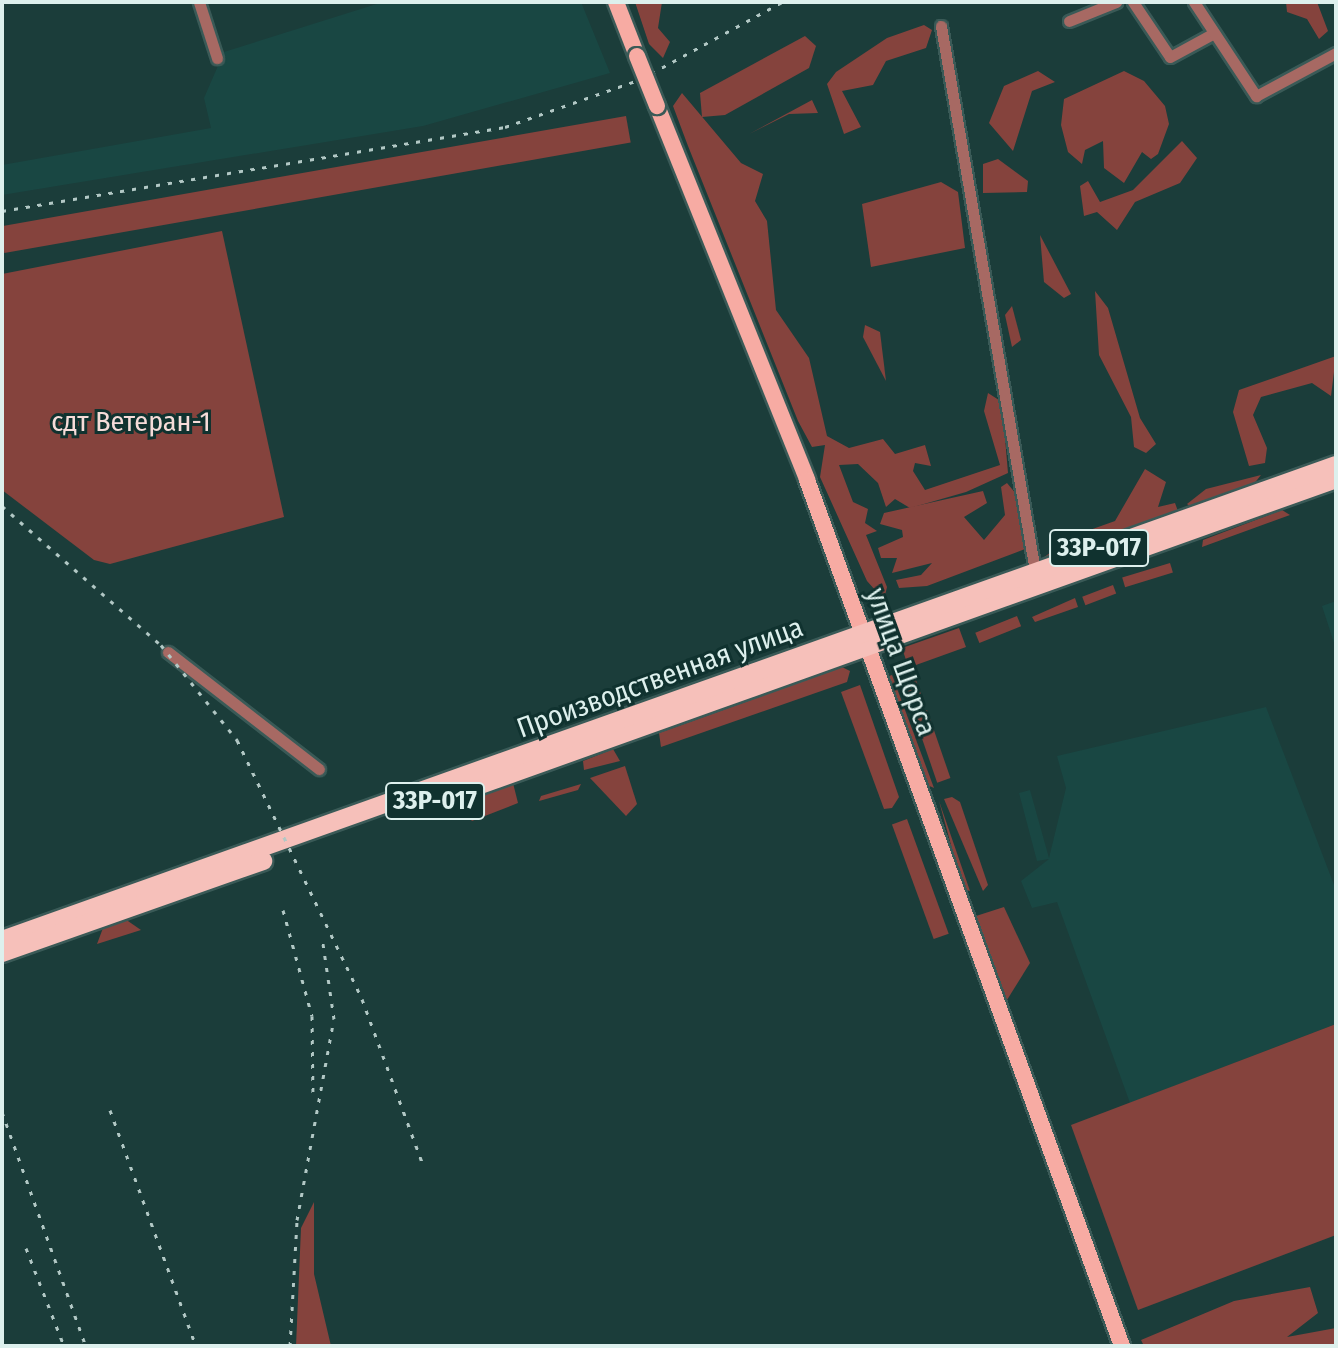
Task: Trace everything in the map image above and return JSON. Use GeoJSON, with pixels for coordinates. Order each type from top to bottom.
{"type":"FeatureCollection","features":[{"type":"Feature","properties":{"kind":"highway","name":"Производственная улица"},"geometry":{"type":"LineString","coordinates":[[866,641],[1035,571],[1336,465]]}},
{"type":"Feature","properties":{"kind":"highway","name":"Производственная улица"},"geometry":{"type":"LineString","coordinates":[[2,953],[50,930],[866,641],[1336,479]]}},
{"type":"Feature","properties":{"kind":"highway","name":"Производственная улица"},"geometry":{"type":"LineString","coordinates":[[2,940],[50,930]]}},
{"type":"Feature","properties":{"kind":"main road","name":"улица Щорса"},"geometry":{"type":"LineString","coordinates":[[616,2],[866,641],[1122,1346]]}},
{"type":"Feature","properties":{"kind":"street"},"geometry":{"type":"LineString","coordinates":[[199,2],[217,58]]}},
{"type":"Feature","properties":{"kind":"street"},"geometry":{"type":"LineString","coordinates":[[1069,21],[1116,2]]}},
{"type":"Feature","properties":{"kind":"street"},"geometry":{"type":"LineString","coordinates":[[1133,2],[1170,57],[1214,33]]}},
{"type":"Feature","properties":{"kind":"street"},"geometry":{"type":"LineString","coordinates":[[1194,2],[1256,96],[1336,53]]}},
{"type":"Feature","properties":{"kind":"street"},"geometry":{"type":"LineString","coordinates":[[941,26],[1035,571]]}},
{"type":"Feature","properties":{"kind":"street"},"geometry":{"type":"LineString","coordinates":[[168,652],[319,769]]}},
{"type":"Feature","properties":{"kind":"shaded area"},"geometry":{"type":"Polygon","coordinates":[[[383,2],[581,2],[610,73],[423,126],[2,195],[2,165],[211,128],[204,98],[224,52],[383,2]]]}},
{"type":"Feature","properties":{"kind":"shaded area"},"geometry":{"type":"Polygon","coordinates":[[[1336,601],[1336,649],[1322,606],[1336,601]]]}},
{"type":"Feature","properties":{"kind":"shaded area"},"geometry":{"type":"Polygon","coordinates":[[[1266,707],[1336,890],[1336,1024],[1130,1103],[1057,902],[1032,908],[1021,881],[1049,859],[1037,861],[1019,793],[1030,790],[1049,858],[1066,788],[1057,756],[1266,707]]]}},
{"type":"Feature","properties":{"kind":"green space"},"geometry":{"type":"Polygon","coordinates":[[[635,2],[662,2],[658,28],[670,42],[663,58],[649,44],[635,2]]]}},
{"type":"Feature","properties":{"kind":"green space"},"geometry":{"type":"Polygon","coordinates":[[[1286,2],[1317,2],[1328,31],[1319,39],[1307,19],[1287,12],[1286,2]]]}},
{"type":"Feature","properties":{"kind":"green space"},"geometry":{"type":"Polygon","coordinates":[[[924,25],[932,30],[926,48],[886,61],[873,85],[842,91],[861,127],[844,134],[827,84],[836,72],[887,38],[924,25]]]}},
{"type":"Feature","properties":{"kind":"green space"},"geometry":{"type":"Polygon","coordinates":[[[805,36],[816,46],[809,68],[725,115],[702,117],[700,93],[805,36]]]}},
{"type":"Feature","properties":{"kind":"green space"},"geometry":{"type":"Polygon","coordinates":[[[1038,71],[1055,82],[1032,91],[1013,151],[989,123],[1004,86],[1038,71]]]}},
{"type":"Feature","properties":{"kind":"green space"},"geometry":{"type":"Polygon","coordinates":[[[1124,71],[1144,81],[1165,106],[1169,124],[1158,154],[1151,159],[1142,152],[1124,183],[1104,168],[1103,141],[1085,150],[1082,164],[1068,152],[1061,125],[1064,99],[1124,71]]]}},
{"type":"Feature","properties":{"kind":"green space"},"geometry":{"type":"Polygon","coordinates":[[[682,93],[741,163],[763,174],[755,201],[767,221],[776,310],[809,358],[827,436],[849,448],[883,439],[895,454],[925,445],[931,466],[915,463],[913,471],[925,490],[1000,465],[984,411],[988,393],[1002,402],[1008,473],[966,492],[910,508],[895,499],[886,507],[878,483],[858,464],[839,465],[853,502],[868,509],[865,523],[877,531],[866,535],[887,587],[884,600],[867,581],[820,477],[825,445],[812,447],[798,421],[688,146],[673,106],[682,93]]]}},
{"type":"Feature","properties":{"kind":"green space"},"geometry":{"type":"Polygon","coordinates":[[[812,100],[818,113],[789,114],[749,134],[812,100]]]}},
{"type":"Feature","properties":{"kind":"green space"},"geometry":{"type":"Polygon","coordinates":[[[626,116],[631,143],[4,253],[2,226],[626,116]]]}},
{"type":"Feature","properties":{"kind":"green space"},"geometry":{"type":"Polygon","coordinates":[[[1182,141],[1197,158],[1180,183],[1135,202],[1117,230],[1097,212],[1084,216],[1080,186],[1088,181],[1100,202],[1133,190],[1182,141]]]}},
{"type":"Feature","properties":{"kind":"green space"},"geometry":{"type":"Polygon","coordinates":[[[998,159],[1028,181],[1027,192],[983,193],[983,164],[998,159]]]}},
{"type":"Feature","properties":{"kind":"green space"},"geometry":{"type":"Polygon","coordinates":[[[941,182],[958,192],[965,248],[871,267],[862,204],[941,182]]]}},
{"type":"Feature","properties":{"kind":"green space","name":"сдт Ветеран-1"},"geometry":{"type":"Polygon","coordinates":[[[222,231],[284,517],[110,564],[94,560],[2,490],[2,274],[222,231]]]}},
{"type":"Feature","properties":{"kind":"green space"},"geometry":{"type":"Polygon","coordinates":[[[1040,235],[1071,294],[1064,298],[1044,282],[1040,235]]]}},
{"type":"Feature","properties":{"kind":"green space"},"geometry":{"type":"Polygon","coordinates":[[[1095,291],[1108,308],[1140,418],[1156,444],[1146,453],[1134,447],[1131,417],[1099,355],[1095,291]]]}},
{"type":"Feature","properties":{"kind":"green space"},"geometry":{"type":"Polygon","coordinates":[[[1012,306],[1021,340],[1012,347],[1005,315],[1012,306]]]}},
{"type":"Feature","properties":{"kind":"green space"},"geometry":{"type":"Polygon","coordinates":[[[865,325],[880,332],[886,381],[863,337],[865,325]]]}},
{"type":"Feature","properties":{"kind":"green space"},"geometry":{"type":"Polygon","coordinates":[[[1336,356],[1331,396],[1312,383],[1261,397],[1253,415],[1267,448],[1265,463],[1249,466],[1233,412],[1239,390],[1336,356]]]}},
{"type":"Feature","properties":{"kind":"green space"},"geometry":{"type":"Polygon","coordinates":[[[1145,469],[1166,482],[1158,507],[1175,503],[1179,514],[1043,558],[1073,536],[1115,521],[1145,469]]]}},
{"type":"Feature","properties":{"kind":"green space"},"geometry":{"type":"Polygon","coordinates":[[[1261,475],[1249,490],[1195,510],[1187,504],[1206,489],[1261,475]]]}},
{"type":"Feature","properties":{"kind":"green space"},"geometry":{"type":"Polygon","coordinates":[[[1007,483],[1017,495],[1025,549],[927,586],[899,588],[896,580],[921,575],[932,563],[892,573],[897,558],[881,558],[878,548],[903,537],[902,530],[880,524],[884,513],[983,491],[987,503],[964,517],[984,540],[1005,515],[1001,487],[1007,483]]]}},
{"type":"Feature","properties":{"kind":"green space"},"geometry":{"type":"Polygon","coordinates":[[[1282,510],[1290,515],[1202,547],[1203,540],[1282,510]]]}},
{"type":"Feature","properties":{"kind":"green space"},"geometry":{"type":"Polygon","coordinates":[[[1170,563],[1173,573],[1125,587],[1122,578],[1170,563]]]}},
{"type":"Feature","properties":{"kind":"green space"},"geometry":{"type":"Polygon","coordinates":[[[1113,585],[1116,593],[1085,605],[1082,597],[1113,585]]]}},
{"type":"Feature","properties":{"kind":"green space"},"geometry":{"type":"Polygon","coordinates":[[[1075,598],[1078,607],[1035,622],[1032,617],[1075,598]]]}},
{"type":"Feature","properties":{"kind":"green space"},"geometry":{"type":"Polygon","coordinates":[[[1017,616],[1021,626],[979,643],[975,633],[1017,616]]]}},
{"type":"Feature","properties":{"kind":"green space"},"geometry":{"type":"Polygon","coordinates":[[[959,628],[966,647],[916,665],[906,660],[902,648],[959,628]]]}},
{"type":"Feature","properties":{"kind":"green space"},"geometry":{"type":"Polygon","coordinates":[[[842,667],[850,671],[847,682],[661,747],[659,733],[842,667]]]}},
{"type":"Feature","properties":{"kind":"green space"},"geometry":{"type":"Polygon","coordinates":[[[898,670],[913,671],[923,700],[911,704],[898,670]]]}},
{"type":"Feature","properties":{"kind":"green space"},"geometry":{"type":"Polygon","coordinates":[[[892,675],[934,788],[925,784],[886,677],[892,675]]]}},
{"type":"Feature","properties":{"kind":"green space"},"geometry":{"type":"Polygon","coordinates":[[[860,685],[899,797],[892,808],[884,809],[841,692],[860,685]]]}},
{"type":"Feature","properties":{"kind":"green space"},"geometry":{"type":"Polygon","coordinates":[[[927,710],[950,778],[937,783],[914,715],[927,710]]]}},
{"type":"Feature","properties":{"kind":"green space"},"geometry":{"type":"Polygon","coordinates":[[[613,749],[620,761],[584,770],[583,761],[613,749]]]}},
{"type":"Feature","properties":{"kind":"green space"},"geometry":{"type":"Polygon","coordinates":[[[625,766],[637,804],[626,816],[590,778],[625,766]]]}},
{"type":"Feature","properties":{"kind":"green space"},"geometry":{"type":"Polygon","coordinates":[[[513,783],[518,803],[472,821],[464,812],[465,800],[513,783]]]}},
{"type":"Feature","properties":{"kind":"green space"},"geometry":{"type":"Polygon","coordinates":[[[581,784],[578,790],[539,801],[541,796],[581,784]]]}},
{"type":"Feature","properties":{"kind":"green space"},"geometry":{"type":"Polygon","coordinates":[[[952,797],[960,802],[988,885],[983,891],[944,799],[952,797]]]}},
{"type":"Feature","properties":{"kind":"green space"},"geometry":{"type":"Polygon","coordinates":[[[939,801],[970,891],[963,889],[939,801]]]}},
{"type":"Feature","properties":{"kind":"green space"},"geometry":{"type":"Polygon","coordinates":[[[907,819],[949,934],[934,939],[892,824],[907,819]]]}},
{"type":"Feature","properties":{"kind":"green space"},"geometry":{"type":"Polygon","coordinates":[[[1004,907],[1030,963],[1007,1000],[976,916],[1004,907]]]}},
{"type":"Feature","properties":{"kind":"green space"},"geometry":{"type":"Polygon","coordinates":[[[125,919],[141,930],[97,944],[103,928],[125,919]]]}},
{"type":"Feature","properties":{"kind":"green space"},"geometry":{"type":"Polygon","coordinates":[[[1336,1024],[1336,1235],[1138,1310],[1071,1125],[1336,1024]]]}},
{"type":"Feature","properties":{"kind":"green space"},"geometry":{"type":"Polygon","coordinates":[[[314,1202],[314,1274],[331,1346],[296,1346],[301,1228],[314,1202]]]}},
{"type":"Feature","properties":{"kind":"green space"},"geometry":{"type":"Polygon","coordinates":[[[1310,1287],[1318,1313],[1287,1337],[1336,1328],[1336,1346],[1144,1346],[1141,1340],[1234,1301],[1310,1287]]]}},
{"type":"Feature","properties":{"kind":"railway"},"geometry":{"type":"LineString","coordinates":[[2,211],[505,127],[641,79],[782,2]]}},
{"type":"Feature","properties":{"kind":"railway"},"geometry":{"type":"LineString","coordinates":[[2,506],[161,645],[237,740],[362,999],[423,1165]]}},
{"type":"Feature","properties":{"kind":"railway"},"geometry":{"type":"LineString","coordinates":[[283,910],[312,1016],[313,1098]]}},
{"type":"Feature","properties":{"kind":"railway"},"geometry":{"type":"LineString","coordinates":[[290,1346],[297,1220],[334,1019],[322,937]]}},
{"type":"Feature","properties":{"kind":"railway"},"geometry":{"type":"LineString","coordinates":[[110,1110],[196,1346]]}},
{"type":"Feature","properties":{"kind":"railway"},"geometry":{"type":"LineString","coordinates":[[2,1112],[86,1346]]}},
{"type":"Feature","properties":{"kind":"railway"},"geometry":{"type":"LineString","coordinates":[[26,1248],[64,1346]]}}]}
